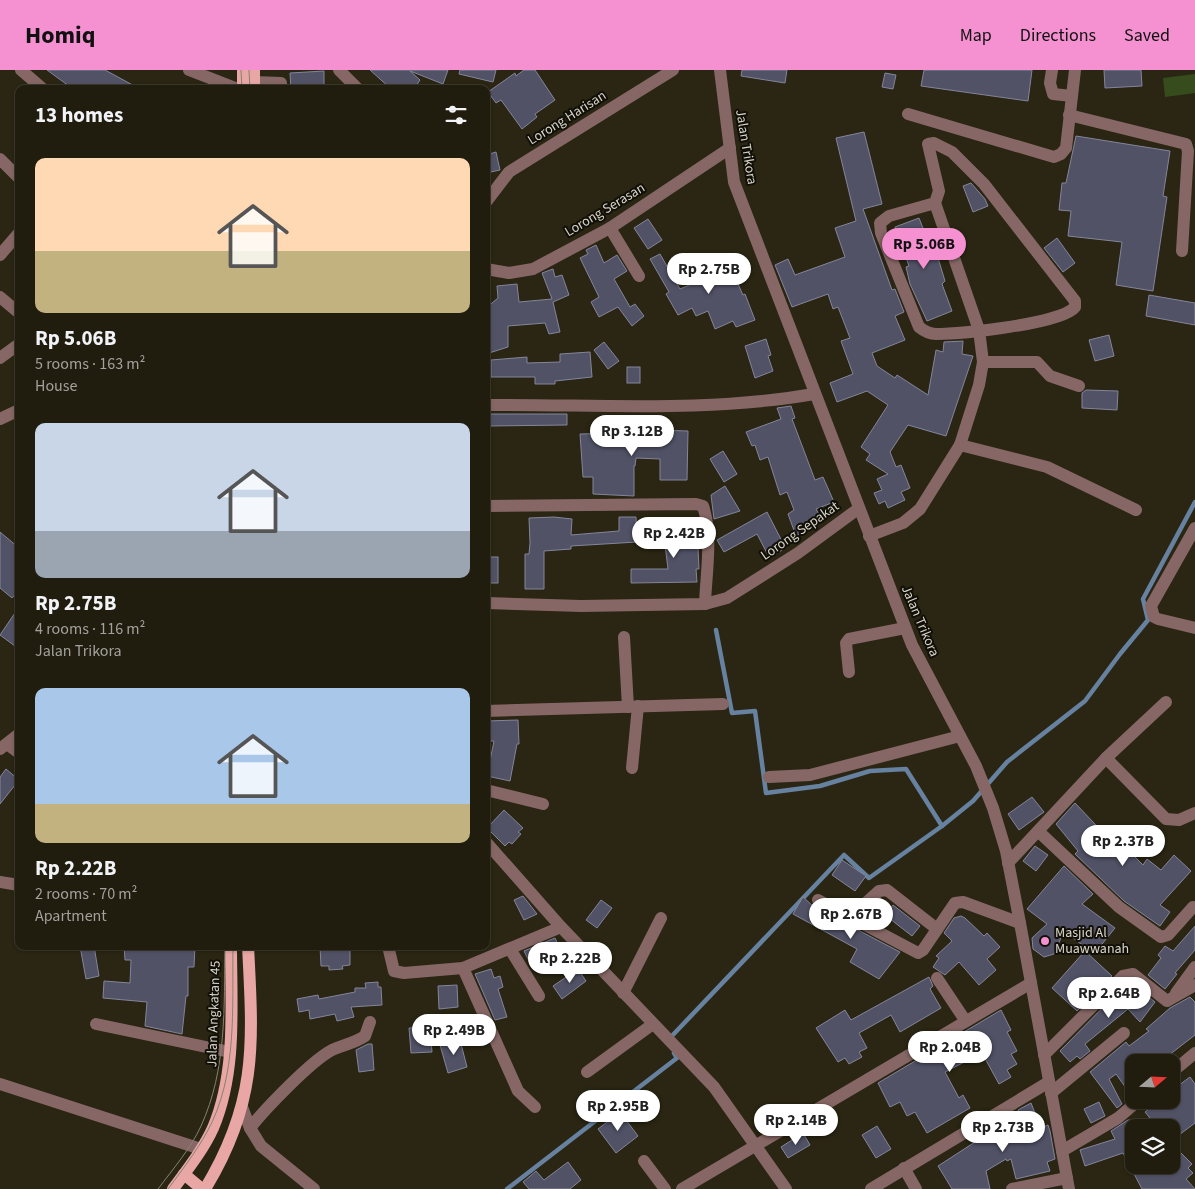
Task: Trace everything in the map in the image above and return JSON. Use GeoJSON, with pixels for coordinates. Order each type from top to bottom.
{"type":"FeatureCollection","features":[{"type":"Feature","properties":{"kind":"main road"},"geometry":{"type":"LineString","coordinates":[[243,70],[243,85]]}},
{"type":"Feature","properties":{"kind":"main road","name":"Jalan Angkatan 45"},"geometry":{"type":"LineString","coordinates":[[173,1189],[213,1128],[220,1105],[230,1052],[231,950]]}},
{"type":"Feature","properties":{"kind":"main road"},"geometry":{"type":"LineString","coordinates":[[184,1174],[204,1189],[235,1132],[250,1072],[252,1051],[248,950]]}},
{"type":"Feature","properties":{"kind":"street"},"geometry":{"type":"LineString","coordinates":[[189,70],[228,85]]}},
{"type":"Feature","properties":{"kind":"street"},"geometry":{"type":"LineString","coordinates":[[281,85],[282,70]]}},
{"type":"Feature","properties":{"kind":"street"},"geometry":{"type":"LineString","coordinates":[[339,70],[354,85]]}},
{"type":"Feature","properties":{"kind":"street","name":"Lorong Harisan"},"geometry":{"type":"LineString","coordinates":[[490,197],[509,172],[673,70]]}},
{"type":"Feature","properties":{"kind":"street","name":"Jalan Trikora"},"geometry":{"type":"LineString","coordinates":[[720,70],[734,182],[858,509],[912,645],[960,736],[994,808],[1008,863],[1020,923],[1068,1184]]}},
{"type":"Feature","properties":{"kind":"street"},"geometry":{"type":"LineString","coordinates":[[1052,70],[1050,83],[1053,94],[1072,96]]}},
{"type":"Feature","properties":{"kind":"street"},"geometry":{"type":"LineString","coordinates":[[908,114],[1050,158],[1058,156],[1066,148],[1075,70]]}},
{"type":"Feature","properties":{"kind":"street"},"geometry":{"type":"LineString","coordinates":[[28,72],[40,85]]}},
{"type":"Feature","properties":{"kind":"street"},"geometry":{"type":"LineString","coordinates":[[254,80],[276,85]]}},
{"type":"Feature","properties":{"kind":"street"},"geometry":{"type":"LineString","coordinates":[[1069,116],[1183,141],[1186,144],[1188,151],[1182,252]]}},
{"type":"Feature","properties":{"kind":"street"},"geometry":{"type":"LineString","coordinates":[[869,536],[903,523],[920,509],[960,445],[979,386],[983,362],[979,330],[935,203],[939,191],[928,144],[931,143],[952,152],[984,184],[1075,301],[1074,309],[1061,315],[1024,325],[979,330],[935,334],[926,332],[918,327],[881,233],[880,223],[884,218],[935,203]]}},
{"type":"Feature","properties":{"kind":"street","name":"Lorong Serasan"},"geometry":{"type":"LineString","coordinates":[[490,270],[509,273],[533,269],[610,228],[730,148]]}},
{"type":"Feature","properties":{"kind":"street"},"geometry":{"type":"LineString","coordinates":[[0,159],[15,174]]}},
{"type":"Feature","properties":{"kind":"street"},"geometry":{"type":"LineString","coordinates":[[610,228],[639,276]]}},
{"type":"Feature","properties":{"kind":"street"},"geometry":{"type":"LineString","coordinates":[[0,255],[15,238]]}},
{"type":"Feature","properties":{"kind":"street"},"geometry":{"type":"LineString","coordinates":[[0,298],[15,309]]}},
{"type":"Feature","properties":{"kind":"street"},"geometry":{"type":"LineString","coordinates":[[0,358],[15,347]]}},
{"type":"Feature","properties":{"kind":"street"},"geometry":{"type":"LineString","coordinates":[[983,362],[1037,362],[1050,376],[1080,386]]}},
{"type":"Feature","properties":{"kind":"street"},"geometry":{"type":"LineString","coordinates":[[490,405],[700,406],[769,402],[814,394]]}},
{"type":"Feature","properties":{"kind":"street"},"geometry":{"type":"LineString","coordinates":[[0,419],[15,412]]}},
{"type":"Feature","properties":{"kind":"street"},"geometry":{"type":"LineString","coordinates":[[960,445],[1047,467],[1136,510]]}},
{"type":"Feature","properties":{"kind":"street"},"geometry":{"type":"LineString","coordinates":[[490,506],[696,504],[704,506],[707,552],[705,604]]}},
{"type":"Feature","properties":{"kind":"street","name":"Lorong Sepakat"},"geometry":{"type":"LineString","coordinates":[[490,603],[581,606],[705,604],[727,598],[798,552],[858,509]]}},
{"type":"Feature","properties":{"kind":"street"},"geometry":{"type":"LineString","coordinates":[[1195,528],[1151,606],[1154,617],[1158,619],[1195,628]]}},
{"type":"Feature","properties":{"kind":"street"},"geometry":{"type":"LineString","coordinates":[[849,672],[846,643],[849,640],[905,628]]}},
{"type":"Feature","properties":{"kind":"street"},"geometry":{"type":"LineString","coordinates":[[624,637],[633,706],[632,768]]}},
{"type":"Feature","properties":{"kind":"street"},"geometry":{"type":"LineString","coordinates":[[1008,863],[1106,758],[1166,702]]}},
{"type":"Feature","properties":{"kind":"street"},"geometry":{"type":"LineString","coordinates":[[490,711],[723,704]]}},
{"type":"Feature","properties":{"kind":"street"},"geometry":{"type":"LineString","coordinates":[[769,777],[810,775],[960,736]]}},
{"type":"Feature","properties":{"kind":"street"},"geometry":{"type":"LineString","coordinates":[[4,747],[15,737]]}},
{"type":"Feature","properties":{"kind":"street"},"geometry":{"type":"LineString","coordinates":[[1106,758],[1166,819],[1179,820],[1195,812]]}},
{"type":"Feature","properties":{"kind":"street"},"geometry":{"type":"LineString","coordinates":[[490,791],[543,804]]}},
{"type":"Feature","properties":{"kind":"street"},"geometry":{"type":"LineString","coordinates":[[1038,831],[1119,907],[1161,936],[1168,935],[1193,907]]}},
{"type":"Feature","properties":{"kind":"street"},"geometry":{"type":"LineString","coordinates":[[490,847],[561,927],[714,1087],[786,1189]]}},
{"type":"Feature","properties":{"kind":"street"},"geometry":{"type":"LineString","coordinates":[[0,882],[15,884]]}},
{"type":"Feature","properties":{"kind":"street"},"geometry":{"type":"LineString","coordinates":[[867,902],[878,891],[887,890],[937,929]]}},
{"type":"Feature","properties":{"kind":"street"},"geometry":{"type":"LineString","coordinates":[[818,900],[918,953],[923,950],[955,903],[964,902],[1020,923]]}},
{"type":"Feature","properties":{"kind":"street"},"geometry":{"type":"LineString","coordinates":[[624,993],[661,918]]}},
{"type":"Feature","properties":{"kind":"street"},"geometry":{"type":"LineString","coordinates":[[389,950],[394,971],[404,973],[463,968],[561,927]]}},
{"type":"Feature","properties":{"kind":"street"},"geometry":{"type":"LineString","coordinates":[[510,949],[539,996]]}},
{"type":"Feature","properties":{"kind":"street"},"geometry":{"type":"LineString","coordinates":[[1174,996],[1195,967]]}},
{"type":"Feature","properties":{"kind":"street"},"geometry":{"type":"LineString","coordinates":[[463,968],[518,1091],[535,1107]]}},
{"type":"Feature","properties":{"kind":"street"},"geometry":{"type":"LineString","coordinates":[[1044,1055],[1123,976],[1133,974],[1167,1001],[1195,985]]}},
{"type":"Feature","properties":{"kind":"street"},"geometry":{"type":"LineString","coordinates":[[937,978],[965,1020]]}},
{"type":"Feature","properties":{"kind":"street"},"geometry":{"type":"LineString","coordinates":[[682,1189],[757,1146],[965,1020],[1031,983]]}},
{"type":"Feature","properties":{"kind":"street"},"geometry":{"type":"LineString","coordinates":[[250,1128],[260,1115],[321,1058],[332,1050],[365,1036],[370,1022]]}},
{"type":"Feature","properties":{"kind":"street"},"geometry":{"type":"LineString","coordinates":[[96,1024],[230,1052]]}},
{"type":"Feature","properties":{"kind":"street"},"geometry":{"type":"LineString","coordinates":[[587,1072],[658,1029]]}},
{"type":"Feature","properties":{"kind":"street"},"geometry":{"type":"LineString","coordinates":[[871,1189],[904,1168],[1050,1087],[1124,1033]]}},
{"type":"Feature","properties":{"kind":"street"},"geometry":{"type":"LineString","coordinates":[[1180,1066],[1195,1053]]}},
{"type":"Feature","properties":{"kind":"street"},"geometry":{"type":"LineString","coordinates":[[0,1084],[201,1149]]}},
{"type":"Feature","properties":{"kind":"street"},"geometry":{"type":"LineString","coordinates":[[242,1107],[250,1128],[261,1146],[314,1189]]}},
{"type":"Feature","properties":{"kind":"street"},"geometry":{"type":"LineString","coordinates":[[1062,1151],[1118,1118],[1128,1109]]}},
{"type":"Feature","properties":{"kind":"street"},"geometry":{"type":"LineString","coordinates":[[644,1160],[665,1189]]}},
{"type":"Feature","properties":{"kind":"street"},"geometry":{"type":"LineString","coordinates":[[904,1168],[916,1189]]}},
{"type":"Feature","properties":{"kind":"street"},"geometry":{"type":"LineString","coordinates":[[1012,1189],[1068,1184]]}},
{"type":"Feature","properties":{"kind":"green space"},"geometry":{"type":"Polygon","coordinates":[[[1195,74],[1195,93],[1165,97],[1163,78],[1195,74]]]}},
{"type":"Feature","properties":{"kind":"building"},"geometry":{"type":"Polygon","coordinates":[[[47,70],[105,70],[133,85],[68,85],[47,70]]]}},
{"type":"Feature","properties":{"kind":"building"},"geometry":{"type":"Polygon","coordinates":[[[370,70],[448,70],[443,84],[410,71],[420,80],[417,85],[387,85],[370,70]]]}},
{"type":"Feature","properties":{"kind":"building"},"geometry":{"type":"Polygon","coordinates":[[[460,70],[496,70],[493,82],[459,74],[460,70]]]}},
{"type":"Feature","properties":{"kind":"building"},"geometry":{"type":"Polygon","coordinates":[[[524,70],[535,70],[555,100],[535,114],[537,117],[522,129],[501,100],[496,103],[490,95],[490,91],[515,73],[516,76],[524,70]]]}},
{"type":"Feature","properties":{"kind":"building"},"geometry":{"type":"Polygon","coordinates":[[[742,70],[787,70],[785,83],[741,76],[742,70]]]}},
{"type":"Feature","properties":{"kind":"building"},"geometry":{"type":"Polygon","coordinates":[[[924,70],[1032,70],[1028,101],[921,86],[924,70]]]}},
{"type":"Feature","properties":{"kind":"building"},"geometry":{"type":"Polygon","coordinates":[[[1104,70],[1141,70],[1142,86],[1105,88],[1104,70]]]}},
{"type":"Feature","properties":{"kind":"building"},"geometry":{"type":"Polygon","coordinates":[[[324,71],[324,85],[291,85],[290,73],[324,71]]]}},
{"type":"Feature","properties":{"kind":"building"},"geometry":{"type":"Polygon","coordinates":[[[885,73],[896,75],[893,89],[882,87],[885,73]]]}},
{"type":"Feature","properties":{"kind":"building"},"geometry":{"type":"Polygon","coordinates":[[[864,132],[882,204],[863,209],[892,290],[895,289],[904,312],[895,316],[905,340],[872,353],[877,366],[895,378],[897,375],[928,395],[936,350],[943,352],[944,342],[963,341],[962,354],[973,356],[946,436],[908,425],[890,452],[896,467],[901,465],[910,488],[901,492],[905,500],[888,508],[885,501],[879,504],[874,493],[882,490],[877,479],[888,474],[866,460],[870,454],[861,447],[888,405],[867,391],[837,402],[830,383],[853,374],[841,341],[850,338],[838,307],[833,309],[828,294],[792,307],[775,265],[788,259],[795,275],[845,257],[835,228],[856,221],[836,138],[864,132]]]}},
{"type":"Feature","properties":{"kind":"building"},"geometry":{"type":"Polygon","coordinates":[[[1076,136],[1170,151],[1163,196],[1167,197],[1153,291],[1116,285],[1122,242],[1068,236],[1071,211],[1059,210],[1062,183],[1066,183],[1076,136]]]}},
{"type":"Feature","properties":{"kind":"building"},"geometry":{"type":"Polygon","coordinates":[[[496,152],[500,170],[490,172],[490,154],[496,152]]]}},
{"type":"Feature","properties":{"kind":"building"},"geometry":{"type":"Polygon","coordinates":[[[971,183],[985,199],[988,206],[973,212],[963,186],[971,183]]]}},
{"type":"Feature","properties":{"kind":"building"},"geometry":{"type":"Polygon","coordinates":[[[919,218],[928,241],[931,240],[938,258],[945,281],[942,284],[952,311],[927,321],[910,284],[906,267],[909,266],[895,227],[919,218]]]}},
{"type":"Feature","properties":{"kind":"building"},"geometry":{"type":"Polygon","coordinates":[[[648,219],[662,240],[648,249],[634,228],[648,219]]]}},
{"type":"Feature","properties":{"kind":"building"},"geometry":{"type":"Polygon","coordinates":[[[1057,238],[1075,263],[1063,272],[1044,248],[1057,238]]]}},
{"type":"Feature","properties":{"kind":"building"},"geometry":{"type":"Polygon","coordinates":[[[596,245],[604,263],[617,255],[627,271],[614,279],[630,307],[635,304],[644,316],[632,326],[618,307],[599,317],[591,302],[599,297],[580,258],[588,254],[586,250],[596,245]]]}},
{"type":"Feature","properties":{"kind":"building"},"geometry":{"type":"Polygon","coordinates":[[[660,254],[680,289],[715,274],[712,267],[727,260],[743,295],[745,294],[755,320],[736,327],[733,321],[715,329],[708,311],[696,316],[692,308],[678,315],[666,294],[669,292],[650,259],[660,254]]]}},
{"type":"Feature","properties":{"kind":"building"},"geometry":{"type":"Polygon","coordinates":[[[553,269],[555,277],[562,275],[569,295],[553,302],[560,332],[549,334],[545,323],[508,326],[508,347],[490,353],[490,305],[498,298],[497,286],[517,284],[519,302],[552,299],[542,273],[553,269]]]}},
{"type":"Feature","properties":{"kind":"building"},"geometry":{"type":"Polygon","coordinates":[[[1149,295],[1195,303],[1195,325],[1146,316],[1149,295]]]}},
{"type":"Feature","properties":{"kind":"building"},"geometry":{"type":"Polygon","coordinates":[[[1109,335],[1114,356],[1095,361],[1089,340],[1109,335]]]}},
{"type":"Feature","properties":{"kind":"building"},"geometry":{"type":"Polygon","coordinates":[[[766,339],[771,355],[768,356],[773,371],[755,378],[745,346],[766,339]]]}},
{"type":"Feature","properties":{"kind":"building"},"geometry":{"type":"Polygon","coordinates":[[[604,342],[619,361],[608,369],[594,350],[604,342]]]}},
{"type":"Feature","properties":{"kind":"building"},"geometry":{"type":"Polygon","coordinates":[[[590,352],[592,377],[555,381],[555,384],[535,384],[535,377],[491,377],[491,360],[527,357],[527,363],[560,362],[560,354],[590,352]]]}},
{"type":"Feature","properties":{"kind":"building"},"geometry":{"type":"Polygon","coordinates":[[[627,367],[640,367],[640,383],[627,383],[627,367]]]}},
{"type":"Feature","properties":{"kind":"building"},"geometry":{"type":"Polygon","coordinates":[[[1086,390],[1118,391],[1117,410],[1082,408],[1082,393],[1086,390]]]}},
{"type":"Feature","properties":{"kind":"building"},"geometry":{"type":"Polygon","coordinates":[[[791,406],[795,418],[792,419],[815,480],[823,477],[834,502],[816,509],[822,520],[796,536],[788,514],[794,510],[787,492],[780,495],[768,457],[760,460],[755,445],[752,446],[746,432],[781,419],[777,408],[791,406]]]}},
{"type":"Feature","properties":{"kind":"building"},"geometry":{"type":"Polygon","coordinates":[[[490,414],[567,414],[567,425],[490,426],[490,414]]]}},
{"type":"Feature","properties":{"kind":"building"},"geometry":{"type":"Polygon","coordinates":[[[628,424],[655,424],[655,430],[688,431],[687,480],[660,480],[660,459],[636,458],[634,466],[634,496],[593,494],[593,477],[583,477],[580,434],[628,433],[628,424]]]}},
{"type":"Feature","properties":{"kind":"building"},"geometry":{"type":"Polygon","coordinates":[[[723,451],[737,474],[724,482],[710,459],[723,451]]]}},
{"type":"Feature","properties":{"kind":"building"},"geometry":{"type":"Polygon","coordinates":[[[725,486],[740,511],[714,519],[711,495],[725,486]]]}},
{"type":"Feature","properties":{"kind":"building"},"geometry":{"type":"Polygon","coordinates":[[[767,512],[785,547],[781,551],[769,557],[757,534],[724,552],[717,540],[767,512]]]}},
{"type":"Feature","properties":{"kind":"building"},"geometry":{"type":"Polygon","coordinates":[[[554,517],[572,519],[571,535],[619,531],[619,517],[636,517],[637,542],[571,546],[571,549],[544,551],[544,589],[525,589],[525,554],[529,554],[530,543],[529,518],[554,517]]]}},
{"type":"Feature","properties":{"kind":"building"},"geometry":{"type":"Polygon","coordinates":[[[697,527],[699,569],[696,569],[697,582],[631,583],[631,569],[668,569],[663,529],[697,527]]]}},
{"type":"Feature","properties":{"kind":"building"},"geometry":{"type":"Polygon","coordinates":[[[0,532],[15,545],[15,595],[12,598],[0,588],[0,532]]]}},
{"type":"Feature","properties":{"kind":"building"},"geometry":{"type":"Polygon","coordinates":[[[490,557],[498,557],[498,583],[490,583],[490,557]]]}},
{"type":"Feature","properties":{"kind":"building"},"geometry":{"type":"Polygon","coordinates":[[[15,613],[15,646],[0,635],[15,613]]]}},
{"type":"Feature","properties":{"kind":"building"},"geometry":{"type":"Polygon","coordinates":[[[518,720],[519,744],[517,744],[510,781],[490,777],[490,761],[494,741],[490,741],[490,721],[518,720]]]}},
{"type":"Feature","properties":{"kind":"building"},"geometry":{"type":"Polygon","coordinates":[[[6,769],[15,777],[15,785],[0,804],[0,777],[6,769]]]}},
{"type":"Feature","properties":{"kind":"building"},"geometry":{"type":"Polygon","coordinates":[[[1032,797],[1044,812],[1019,830],[1008,814],[1032,797]]]}},
{"type":"Feature","properties":{"kind":"building"},"geometry":{"type":"Polygon","coordinates":[[[1075,803],[1112,842],[1116,838],[1143,865],[1147,859],[1161,870],[1174,855],[1191,871],[1160,905],[1170,912],[1160,926],[1124,901],[1075,854],[1078,851],[1056,824],[1075,803]]]}},
{"type":"Feature","properties":{"kind":"building"},"geometry":{"type":"Polygon","coordinates":[[[504,810],[523,828],[518,832],[521,834],[512,844],[509,842],[505,846],[490,831],[490,825],[504,810]]]}},
{"type":"Feature","properties":{"kind":"building"},"geometry":{"type":"Polygon","coordinates":[[[1035,846],[1048,855],[1036,871],[1023,861],[1035,846]]]}},
{"type":"Feature","properties":{"kind":"building"},"geometry":{"type":"Polygon","coordinates":[[[842,860],[866,876],[855,891],[832,875],[842,860]]]}},
{"type":"Feature","properties":{"kind":"building"},"geometry":{"type":"Polygon","coordinates":[[[1064,866],[1093,894],[1082,904],[1115,928],[1094,954],[1064,931],[1054,954],[1044,957],[1033,949],[1032,938],[1047,924],[1027,909],[1064,866]]]}},
{"type":"Feature","properties":{"kind":"building"},"geometry":{"type":"Polygon","coordinates":[[[523,896],[537,914],[524,920],[514,900],[523,896]]]}},
{"type":"Feature","properties":{"kind":"building"},"geometry":{"type":"Polygon","coordinates":[[[803,897],[814,907],[900,952],[879,979],[850,962],[857,949],[793,914],[803,897]]]}},
{"type":"Feature","properties":{"kind":"building"},"geometry":{"type":"Polygon","coordinates":[[[601,900],[612,908],[597,928],[586,920],[601,900]]]}},
{"type":"Feature","properties":{"kind":"building"},"geometry":{"type":"Polygon","coordinates":[[[893,905],[920,926],[912,936],[885,915],[893,905]]]}},
{"type":"Feature","properties":{"kind":"building"},"geometry":{"type":"Polygon","coordinates":[[[961,916],[984,936],[987,933],[1000,947],[987,959],[996,970],[979,985],[959,962],[945,975],[933,967],[939,958],[936,956],[952,941],[944,933],[954,918],[961,916]]]}},
{"type":"Feature","properties":{"kind":"building"},"geometry":{"type":"Polygon","coordinates":[[[1195,926],[1195,950],[1175,973],[1177,974],[1165,989],[1148,975],[1161,958],[1158,955],[1165,946],[1173,951],[1195,926]]]}},
{"type":"Feature","properties":{"kind":"building"},"geometry":{"type":"Polygon","coordinates":[[[555,938],[559,947],[556,949],[559,955],[533,969],[524,951],[555,938]]]}},
{"type":"Feature","properties":{"kind":"building"},"geometry":{"type":"Polygon","coordinates":[[[81,950],[95,950],[99,976],[86,979],[81,950]]]}},
{"type":"Feature","properties":{"kind":"building"},"geometry":{"type":"Polygon","coordinates":[[[124,950],[195,950],[194,967],[188,967],[188,996],[186,996],[182,1034],[145,1026],[147,1002],[103,998],[104,981],[130,983],[131,960],[125,960],[124,950]]]}},
{"type":"Feature","properties":{"kind":"building"},"geometry":{"type":"Polygon","coordinates":[[[320,950],[350,950],[350,965],[342,966],[343,969],[329,970],[329,966],[321,966],[320,950]]]}},
{"type":"Feature","properties":{"kind":"building"},"geometry":{"type":"Polygon","coordinates":[[[1085,951],[1112,976],[1077,1011],[1052,988],[1085,951]]]}},
{"type":"Feature","properties":{"kind":"building"},"geometry":{"type":"Polygon","coordinates":[[[491,969],[494,978],[500,976],[503,987],[498,989],[507,1017],[495,1020],[475,974],[491,969]]]}},
{"type":"Feature","properties":{"kind":"building"},"geometry":{"type":"Polygon","coordinates":[[[578,969],[586,981],[562,999],[553,986],[578,969]]]}},
{"type":"Feature","properties":{"kind":"building"},"geometry":{"type":"Polygon","coordinates":[[[929,977],[933,986],[930,989],[941,1008],[900,1032],[891,1015],[859,1033],[867,1048],[859,1052],[862,1057],[849,1064],[845,1058],[838,1062],[816,1028],[845,1010],[851,1020],[929,977]]]}},
{"type":"Feature","properties":{"kind":"building"},"geometry":{"type":"Polygon","coordinates":[[[378,982],[378,987],[381,987],[382,1005],[351,1007],[354,1017],[337,1021],[335,1014],[310,1019],[309,1010],[299,1012],[297,999],[318,995],[319,999],[355,992],[355,988],[366,988],[365,983],[378,982]]]}},
{"type":"Feature","properties":{"kind":"building"},"geometry":{"type":"Polygon","coordinates":[[[1127,983],[1131,983],[1155,1002],[1140,1022],[1128,1009],[1085,1044],[1090,1051],[1080,1059],[1077,1056],[1070,1062],[1060,1051],[1127,983]]]}},
{"type":"Feature","properties":{"kind":"building"},"geometry":{"type":"Polygon","coordinates":[[[457,985],[458,1007],[439,1009],[438,986],[457,985]]]}},
{"type":"Feature","properties":{"kind":"building"},"geometry":{"type":"Polygon","coordinates":[[[1190,997],[1195,1002],[1195,1035],[1170,1054],[1125,1054],[1125,1087],[1116,1074],[1109,1079],[1122,1104],[1117,1108],[1090,1072],[1126,1042],[1129,1046],[1149,1031],[1146,1029],[1170,1008],[1190,997]]]}},
{"type":"Feature","properties":{"kind":"building"},"geometry":{"type":"Polygon","coordinates":[[[1001,1010],[1011,1030],[1007,1032],[1017,1051],[1011,1054],[1017,1064],[1007,1070],[1011,1077],[999,1084],[982,1053],[945,1072],[959,1098],[963,1095],[970,1108],[927,1133],[915,1112],[907,1116],[900,1102],[890,1107],[878,1083],[1001,1010]]]}},
{"type":"Feature","properties":{"kind":"building"},"geometry":{"type":"Polygon","coordinates":[[[430,1027],[432,1052],[411,1053],[409,1028],[430,1027]]]}},
{"type":"Feature","properties":{"kind":"building"},"geometry":{"type":"Polygon","coordinates":[[[460,1040],[467,1067],[448,1073],[440,1045],[460,1040]]]}},
{"type":"Feature","properties":{"kind":"building"},"geometry":{"type":"Polygon","coordinates":[[[372,1044],[374,1070],[359,1072],[356,1050],[372,1044]]]}},
{"type":"Feature","properties":{"kind":"building"},"geometry":{"type":"Polygon","coordinates":[[[1190,1077],[1195,1084],[1195,1123],[1180,1134],[1180,1119],[1151,1119],[1145,1112],[1149,1109],[1180,1109],[1180,1084],[1190,1077]]]}},
{"type":"Feature","properties":{"kind":"building"},"geometry":{"type":"Polygon","coordinates":[[[1099,1102],[1105,1116],[1091,1123],[1084,1109],[1099,1102]]]}},
{"type":"Feature","properties":{"kind":"building"},"geometry":{"type":"Polygon","coordinates":[[[1031,1103],[1041,1128],[1048,1125],[1050,1131],[1055,1159],[1047,1162],[1050,1171],[1016,1179],[1011,1159],[1007,1161],[1006,1159],[986,1171],[990,1189],[952,1189],[938,1166],[995,1129],[1020,1117],[1018,1110],[1031,1103]]]}},
{"type":"Feature","properties":{"kind":"building"},"geometry":{"type":"Polygon","coordinates":[[[620,1112],[638,1136],[616,1153],[598,1129],[620,1112]]]}},
{"type":"Feature","properties":{"kind":"building"},"geometry":{"type":"Polygon","coordinates":[[[1125,1122],[1125,1157],[1123,1153],[1085,1166],[1080,1150],[1115,1139],[1111,1131],[1125,1122]]]}},
{"type":"Feature","properties":{"kind":"building"},"geometry":{"type":"Polygon","coordinates":[[[877,1126],[891,1149],[876,1158],[862,1135],[877,1126]]]}},
{"type":"Feature","properties":{"kind":"building"},"geometry":{"type":"Polygon","coordinates":[[[803,1133],[810,1145],[788,1158],[781,1147],[803,1133]]]}},
{"type":"Feature","properties":{"kind":"building"},"geometry":{"type":"Polygon","coordinates":[[[1180,1152],[1192,1164],[1188,1168],[1193,1173],[1186,1179],[1195,1189],[1142,1189],[1134,1174],[1180,1174],[1180,1152]]]}},
{"type":"Feature","properties":{"kind":"building"},"geometry":{"type":"Polygon","coordinates":[[[568,1162],[581,1180],[570,1189],[529,1189],[523,1182],[536,1171],[544,1180],[568,1162]]]}},
{"type":"Feature","properties":{"kind":"waterway"},"geometry":{"type":"LineString","coordinates":[[716,630],[732,713],[755,711],[766,793],[820,786],[870,771],[906,769],[942,826],[973,801],[1007,762],[1085,701],[1148,620],[1143,599],[1195,502]]}},
{"type":"Feature","properties":{"kind":"waterway"},"geometry":{"type":"LineString","coordinates":[[669,1039],[844,855],[869,878],[942,826]]}},
{"type":"Feature","properties":{"kind":"waterway"},"geometry":{"type":"LineString","coordinates":[[507,1189],[677,1058],[674,1053]]}},
{"type":"Feature","properties":{"kind":"tram line"},"geometry":{"type":"LineString","coordinates":[[241,70],[242,85]]}},
{"type":"Feature","properties":{"kind":"tram line"},"geometry":{"type":"LineString","coordinates":[[249,70],[250,85]]}},
{"type":"Feature","properties":{"kind":"tram line"},"geometry":{"type":"LineString","coordinates":[[158,1189],[197,1134],[216,1082],[224,1015],[225,950]]}},
{"type":"Feature","properties":{"kind":"tram line"},"geometry":{"type":"LineString","coordinates":[[168,1189],[194,1154],[207,1132],[224,1088],[229,1065],[233,1017],[233,950]]}},
{"type":"Feature","properties":{"kind":"place","name":"Masjid Al Muawwanah"},"geometry":{"type":"Point","coordinates":[1045,941]}}]}
